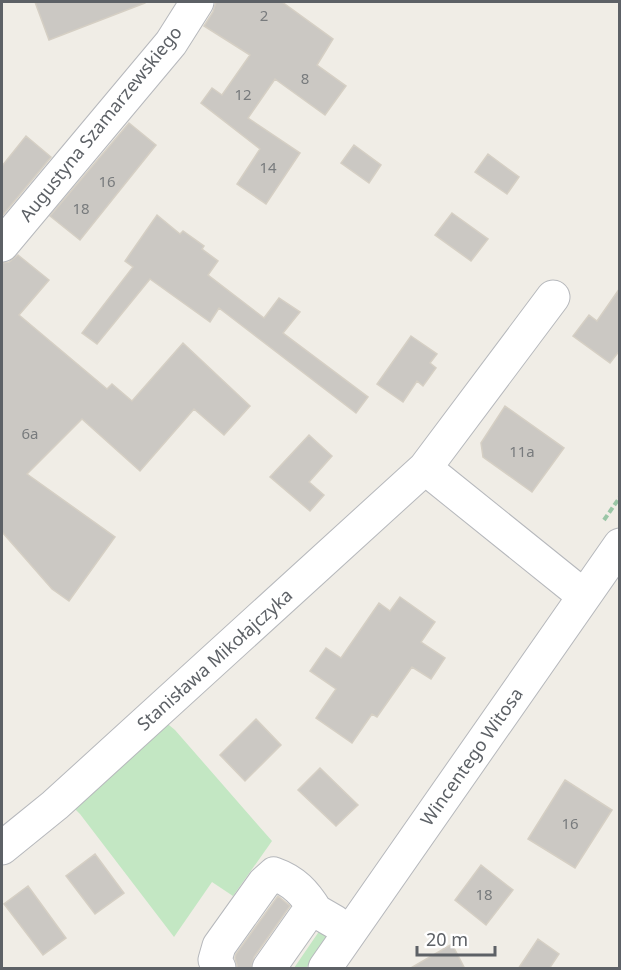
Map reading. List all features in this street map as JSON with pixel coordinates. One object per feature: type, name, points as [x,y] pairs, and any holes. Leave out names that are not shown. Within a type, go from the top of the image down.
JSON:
[{"type":"street","name":"Augustyna Szamarzewskiego","points":[[2,245],[171,43],[197,2]]},
{"type":"street","name":"Stanisława Mikołajczyka","points":[[2,848],[55,805],[425,468],[553,297]]},
{"type":"street","points":[[425,468],[584,596]]},
{"type":"street","name":"Wincentego Witosa","points":[[325,969],[330,920],[584,596],[620,545]]},
{"type":"street","points":[[219,969],[215,960],[219,946],[264,883],[274,874],[296,886],[330,920]]},
{"type":"street","points":[[269,969],[307,914],[330,920]]},
{"type":"green space","points":[[157,715],[175,730],[272,841],[233,896],[212,882],[174,937],[80,814],[67,801]]},
{"type":"green space","points":[[324,929],[327,939],[306,968],[294,968],[320,930]]},
{"type":"building","points":[[35,2],[145,2],[145,3],[49,40]]},
{"type":"building","points":[[216,2],[282,2],[333,39],[317,65],[346,86],[325,115],[275,79],[248,118],[300,153],[266,204],[237,184],[260,149],[201,103],[212,88],[222,95],[250,55],[204,26]]},
{"type":"building","points":[[129,123],[156,145],[80,240],[50,216]]},
{"type":"building","points":[[26,136],[51,157],[2,216],[2,166]]},
{"type":"building","points":[[354,145],[381,165],[369,183],[341,163]]},
{"type":"building","points":[[488,154],[519,177],[507,194],[475,172]]},
{"type":"building","points":[[452,213],[488,239],[471,261],[435,235]]},
{"type":"building","points":[[157,215],[180,234],[183,231],[204,246],[202,249],[218,261],[208,275],[264,318],[279,298],[300,312],[283,333],[368,397],[356,413],[219,308],[210,322],[150,279],[97,344],[82,333],[133,267],[125,261]]},
{"type":"building","points":[[18,255],[49,280],[19,315],[107,389],[112,384],[132,401],[183,343],[250,406],[224,435],[194,409],[140,471],[82,419],[27,474],[115,537],[69,601],[52,589],[2,532],[2,263],[9,262]]},
{"type":"building","points":[[620,288],[620,350],[610,363],[573,336],[589,315],[597,321]]},
{"type":"building","points":[[411,336],[437,354],[430,363],[436,368],[423,386],[417,381],[403,402],[377,384]]},
{"type":"building","points":[[505,406],[564,448],[532,492],[483,457],[481,443]]},
{"type":"building","points":[[309,435],[332,456],[309,482],[324,495],[310,511],[270,477]]},
{"type":"building","points":[[400,597],[435,622],[421,642],[445,658],[431,679],[412,667],[377,717],[372,714],[352,743],[316,718],[336,689],[310,671],[326,648],[341,658],[379,603],[390,611]]},
{"type":"building","points":[[256,719],[281,745],[245,781],[220,755]]},
{"type":"building","points":[[320,768],[358,805],[336,826],[298,790]]},
{"type":"building","points":[[565,780],[612,810],[575,868],[528,839]]},
{"type":"building","points":[[95,854],[124,893],[95,914],[66,876]]},
{"type":"building","points":[[481,865],[513,890],[486,925],[455,900]]},
{"type":"building","points":[[28,886],[66,938],[43,955],[4,904]]},
{"type":"building","points":[[278,896],[290,906],[254,957],[251,969],[238,969],[236,954]]},
{"type":"building","points":[[538,939],[559,954],[549,969],[518,969]]},
{"type":"building","points":[[452,944],[465,969],[409,969]]}]
